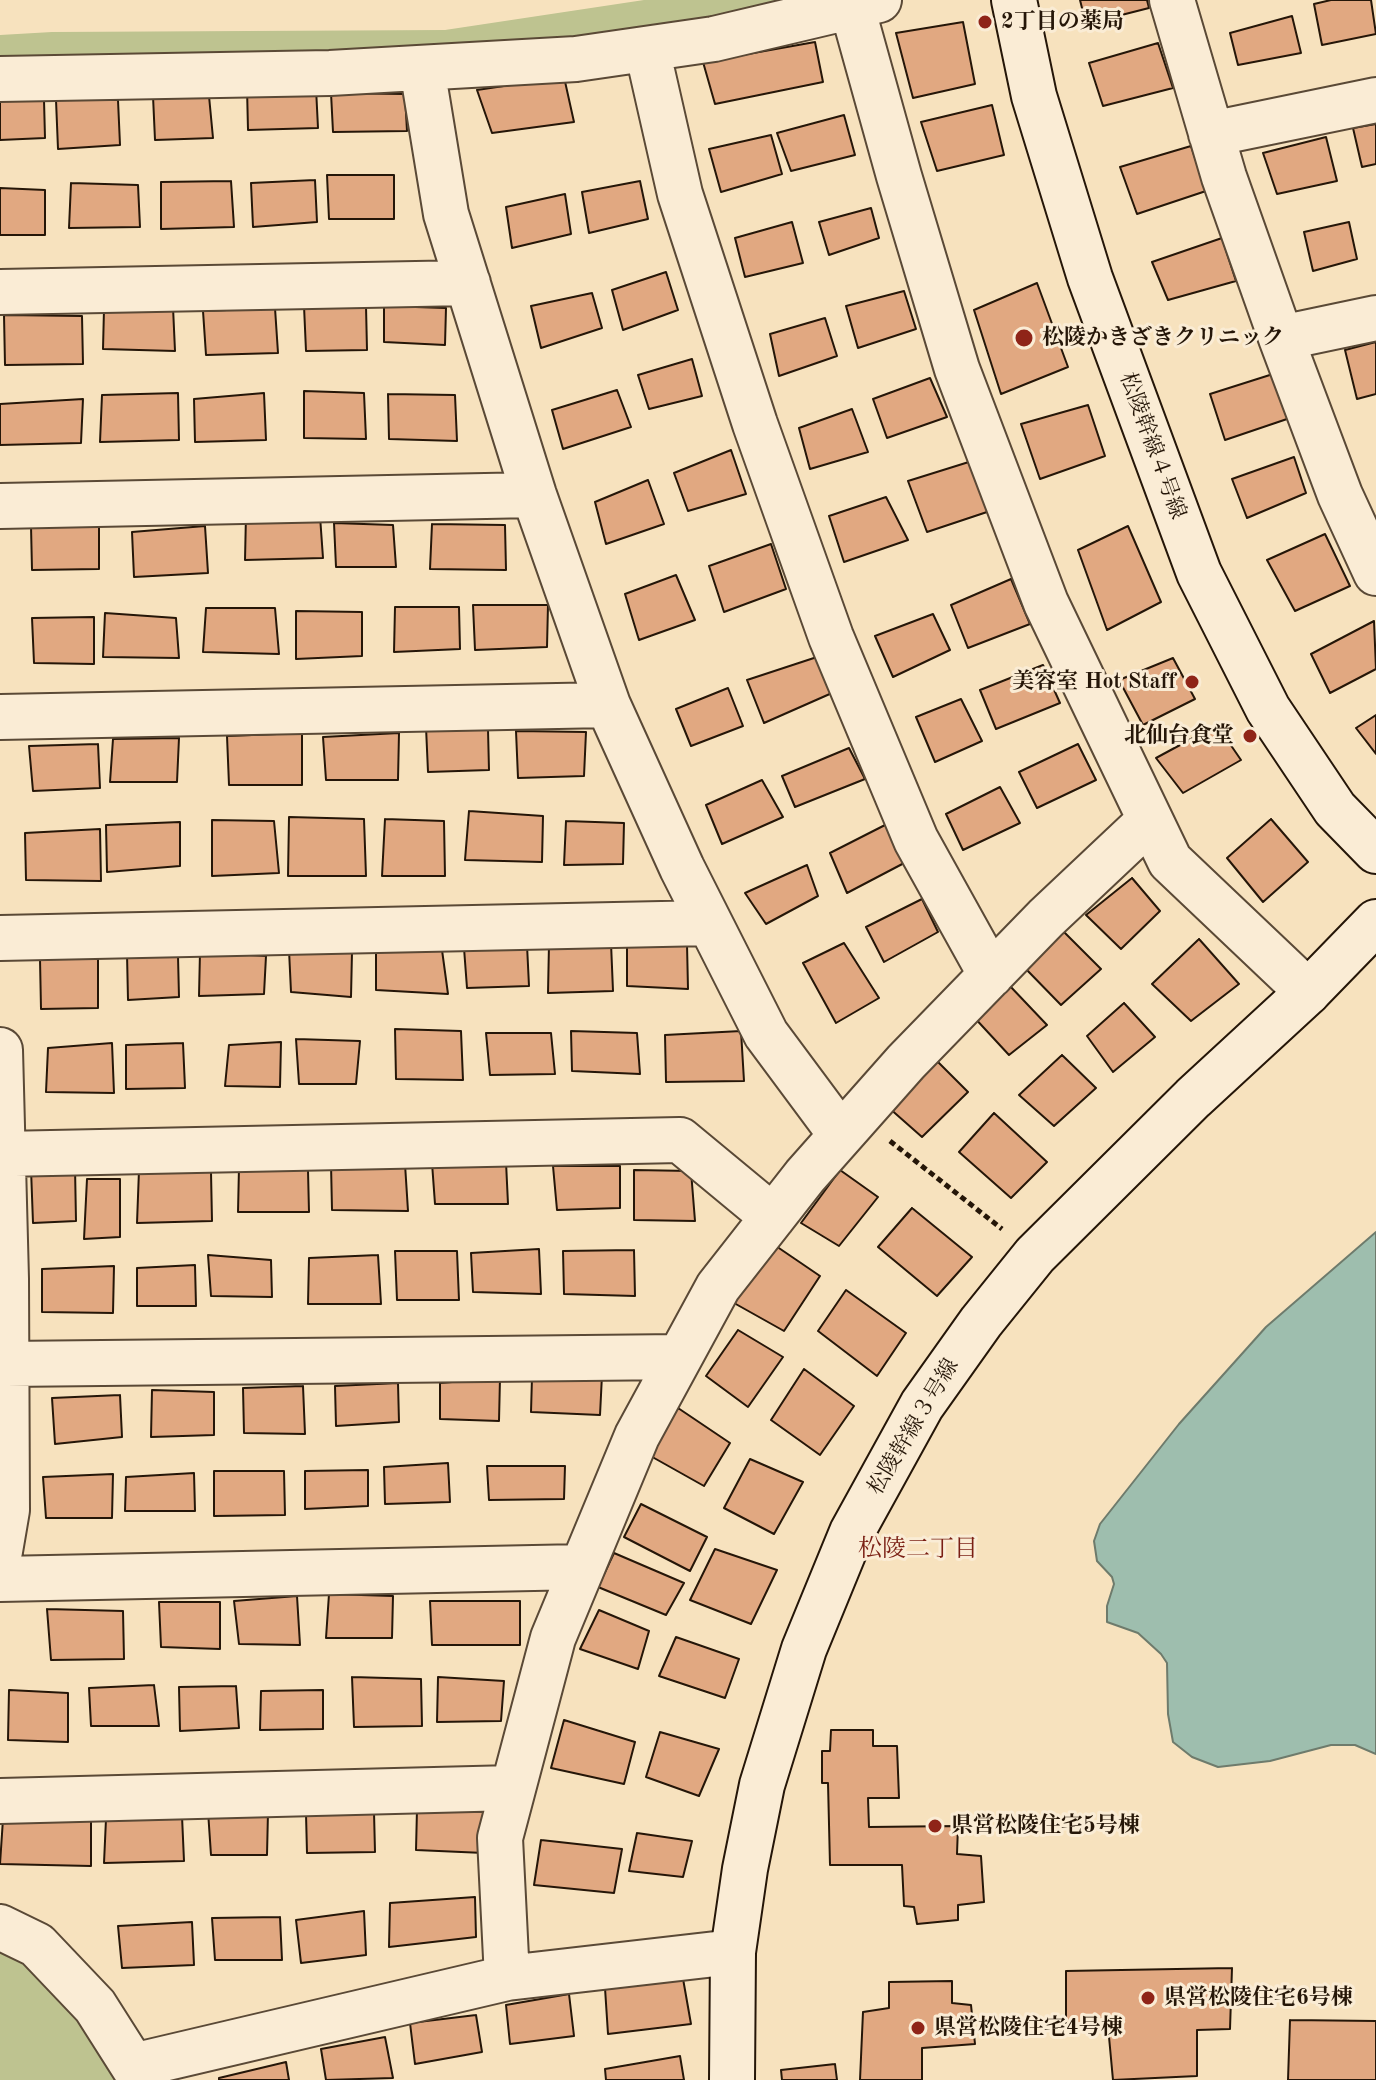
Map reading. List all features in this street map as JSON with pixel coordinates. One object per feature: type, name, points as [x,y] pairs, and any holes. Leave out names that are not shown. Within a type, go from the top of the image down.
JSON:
[{"type":"street","name":"松陵幹線４号線","points":[[1014,0],[1034,96],[1090,278],[1199,573],[1268,709],[1335,809],[1376,851]]},
{"type":"street","points":[[1172,0],[1211,134],[1281,338],[1340,495],[1371,550]]},
{"type":"street","points":[[0,79],[330,73],[576,59],[714,39],[867,4],[899,176],[957,369],[1046,603],[1170,861],[1308,992]]},
{"type":"street","points":[[647,49],[680,194],[755,424],[831,637],[916,840],[991,975]]},
{"type":"street","points":[[422,68],[446,214],[534,495],[608,705],[682,868],[766,1034],[849,1125]]},
{"type":"street","points":[[1211,134],[1376,100]]},
{"type":"street","points":[[0,292],[468,283]]},
{"type":"street","points":[[1281,338],[1376,318]]},
{"type":"street","points":[[0,506],[534,495]]},
{"type":"street","points":[[0,717],[608,705]]},
{"type":"street","points":[[507,1978],[500,1838],[553,1638],[637,1436],[718,1287],[849,1125],[906,1062],[1046,918],[1150,820]]},
{"type":"street","name":"松陵幹線３号線","points":[[732,2080],[733,1952],[762,1785],[804,1649],[852,1532],[922,1405],[981,1322],[1035,1255],[1193,1098],[1308,992],[1376,922]]},
{"type":"street","points":[[0,938],[709,923]]},
{"type":"street","points":[[0,1050],[7,1510],[0,1551]]},
{"type":"street","points":[[3,1154],[680,1140],[773,1217]]},
{"type":"street","points":[[6,1364],[680,1357]]},
{"type":"street","points":[[0,1579],[582,1567]]},
{"type":"street","points":[[0,1801],[513,1788]]},
{"type":"street","points":[[0,1927],[37,1945],[95,2006],[138,2073],[507,1978],[733,1952]]},
{"type":"path","points":[[849,1125],[1035,1255]]},
{"type":"green space","points":[[644,0],[878,0],[714,39],[0,79],[0,35],[52,32],[445,30]]},
{"type":"green space","points":[[0,1943],[133,2066],[141,2080],[0,2080]]},
{"type":"shaded area","points":[[1376,1232],[1376,1754],[1355,1745],[1331,1745],[1270,1761],[1218,1767],[1192,1757],[1173,1742],[1168,1714],[1167,1663],[1161,1654],[1138,1633],[1107,1622],[1107,1606],[1114,1584],[1112,1577],[1097,1561],[1094,1541],[1100,1524],[1179,1424],[1266,1327]]},
{"type":"building","points":[[1080,0],[1147,0],[1149,8],[1086,24]]},
{"type":"building","points":[[1331,0],[1371,0],[1376,34],[1322,45],[1314,4]]},
{"type":"building","points":[[1292,16],[1301,53],[1238,65],[1230,33]]},
{"type":"building","points":[[963,22],[975,84],[913,98],[896,33]]},
{"type":"building","points":[[815,42],[823,82],[715,104],[703,62]]},
{"type":"building","points":[[1158,43],[1173,88],[1103,106],[1089,63]]},
{"type":"building","points":[[564,77],[574,122],[492,133],[477,90]]},
{"type":"building","points":[[247,88],[316,88],[318,128],[248,130]]},
{"type":"building","points":[[331,93],[405,94],[407,131],[333,132]]},
{"type":"building","points":[[153,96],[209,96],[213,138],[155,140]]},
{"type":"building","points":[[0,99],[44,100],[45,138],[0,140]]},
{"type":"building","points":[[56,100],[118,100],[120,145],[58,149]]},
{"type":"building","points":[[992,105],[1004,155],[937,171],[921,122]]},
{"type":"building","points":[[844,115],[855,155],[791,171],[777,133]]},
{"type":"building","points":[[1376,124],[1376,164],[1362,167],[1353,128]]},
{"type":"building","points":[[771,135],[782,174],[721,192],[709,149]]},
{"type":"building","points":[[1326,137],[1337,181],[1277,194],[1263,153]]},
{"type":"building","points":[[1191,146],[1206,191],[1137,214],[1120,167]]},
{"type":"building","points":[[327,175],[394,175],[394,219],[329,219]]},
{"type":"building","points":[[315,180],[317,222],[253,227],[251,183]]},
{"type":"building","points":[[231,181],[234,227],[161,229],[161,182]]},
{"type":"building","points":[[640,181],[648,219],[589,233],[582,192]]},
{"type":"building","points":[[71,183],[138,185],[140,227],[69,228]]},
{"type":"building","points":[[0,188],[45,190],[45,235],[0,235]]},
{"type":"building","points":[[565,194],[571,234],[512,248],[506,207]]},
{"type":"building","points":[[871,208],[879,238],[829,255],[819,222]]},
{"type":"building","points":[[792,222],[803,263],[745,277],[735,238]]},
{"type":"building","points":[[1349,222],[1357,259],[1313,271],[1304,232]]},
{"type":"building","points":[[1222,238],[1236,281],[1168,300],[1152,262]]},
{"type":"building","points":[[666,272],[678,310],[623,330],[612,290]]},
{"type":"building","points":[[1037,283],[1068,367],[1001,394],[974,310]]},
{"type":"building","points":[[904,291],[916,329],[858,348],[846,306]]},
{"type":"building","points":[[592,293],[602,328],[541,348],[531,306]]},
{"type":"building","points":[[304,306],[366,306],[367,350],[306,351]]},
{"type":"building","points":[[384,306],[446,308],[445,345],[384,342]]},
{"type":"building","points":[[173,307],[175,351],[103,349],[104,309]]},
{"type":"building","points":[[275,308],[278,353],[206,355],[203,311]]},
{"type":"building","points":[[4,315],[82,316],[83,364],[5,365]]},
{"type":"building","points":[[825,318],[837,356],[779,376],[770,334]]},
{"type":"building","points":[[1376,342],[1376,394],[1357,399],[1345,350]]},
{"type":"building","points":[[692,359],[702,396],[649,409],[638,375]]},
{"type":"building","points":[[1273,374],[1290,418],[1225,440],[1210,394]]},
{"type":"building","points":[[930,378],[947,417],[887,438],[873,399]]},
{"type":"building","points":[[617,390],[631,427],[563,449],[552,410]]},
{"type":"building","points":[[304,391],[364,393],[366,439],[304,438]]},
{"type":"building","points":[[178,393],[179,440],[100,442],[102,395]]},
{"type":"building","points":[[264,393],[266,440],[195,442],[194,399]]},
{"type":"building","points":[[388,394],[455,395],[457,441],[389,439]]},
{"type":"building","points":[[83,399],[81,443],[0,445],[0,404]]},
{"type":"building","points":[[1088,405],[1105,456],[1040,479],[1021,424]]},
{"type":"building","points":[[852,409],[868,452],[810,469],[799,428]]},
{"type":"building","points":[[731,450],[746,494],[688,511],[674,473]]},
{"type":"building","points":[[1294,457],[1306,493],[1247,518],[1232,479]]},
{"type":"building","points":[[972,461],[990,511],[927,532],[908,481]]},
{"type":"building","points":[[648,480],[664,524],[606,544],[595,502]]},
{"type":"building","points":[[886,497],[908,540],[844,562],[829,516]]},
{"type":"building","points":[[246,514],[320,516],[323,558],[245,560]]},
{"type":"building","points":[[334,523],[393,525],[396,567],[336,567]]},
{"type":"building","points":[[99,524],[99,569],[32,570],[31,526]]},
{"type":"building","points":[[432,524],[505,525],[506,570],[430,569]]},
{"type":"building","points":[[205,526],[208,573],[134,577],[132,532]]},
{"type":"building","points":[[1128,526],[1161,602],[1107,630],[1078,550]]},
{"type":"building","points":[[1325,534],[1350,586],[1295,611],[1267,560]]},
{"type":"building","points":[[771,544],[786,589],[724,612],[709,566]]},
{"type":"building","points":[[676,575],[695,620],[639,640],[625,594]]},
{"type":"building","points":[[1011,579],[1030,624],[968,648],[951,605]]},
{"type":"building","points":[[473,605],[548,605],[547,647],[475,650]]},
{"type":"building","points":[[395,607],[459,607],[460,649],[394,652]]},
{"type":"building","points":[[206,608],[275,608],[279,654],[203,652]]},
{"type":"building","points":[[296,611],[362,612],[362,656],[296,659]]},
{"type":"building","points":[[105,613],[176,618],[179,658],[103,657]]},
{"type":"building","points":[[933,614],[950,650],[893,677],[875,636]]},
{"type":"building","points":[[94,617],[94,664],[34,663],[32,618]]},
{"type":"building","points":[[1374,621],[1376,669],[1330,693],[1311,654]]},
{"type":"building","points":[[820,656],[832,693],[764,723],[747,680]]},
{"type":"building","points":[[1173,658],[1195,699],[1143,725],[1119,680]]},
{"type":"building","points":[[1043,665],[1060,703],[996,729],[980,690]]},
{"type":"building","points":[[728,688],[743,726],[691,746],[676,709]]},
{"type":"building","points":[[961,699],[982,741],[935,762],[916,717]]},
{"type":"building","points":[[1376,715],[1376,754],[1356,728]]},
{"type":"building","points":[[1217,725],[1241,760],[1183,793],[1156,758]]},
{"type":"building","points":[[426,727],[488,729],[489,770],[428,772]]},
{"type":"building","points":[[516,731],[586,732],[584,776],[518,778]]},
{"type":"building","points":[[302,733],[302,785],[229,785],[227,736]]},
{"type":"building","points":[[399,733],[398,780],[326,780],[323,737]]},
{"type":"building","points":[[179,738],[177,782],[110,782],[113,739]]},
{"type":"building","points":[[98,744],[100,788],[33,791],[29,746]]},
{"type":"building","points":[[1078,744],[1096,780],[1037,808],[1019,772]]},
{"type":"building","points":[[849,748],[865,779],[795,807],[782,776]]},
{"type":"building","points":[[762,780],[783,817],[722,844],[706,805]]},
{"type":"building","points":[[1000,787],[1020,823],[963,850],[946,814]]},
{"type":"building","points":[[469,811],[543,816],[542,862],[465,860]]},
{"type":"building","points":[[289,817],[364,819],[366,876],[288,876]]},
{"type":"building","points":[[385,819],[444,821],[445,876],[382,876]]},
{"type":"building","points":[[1271,819],[1308,862],[1263,902],[1227,858]]},
{"type":"building","points":[[212,820],[274,821],[279,873],[212,876]]},
{"type":"building","points":[[566,821],[624,823],[623,864],[564,865]]},
{"type":"building","points":[[180,822],[180,866],[107,872],[106,825]]},
{"type":"building","points":[[889,823],[908,861],[847,893],[830,853]]},
{"type":"building","points":[[100,829],[101,881],[26,880],[25,833]]},
{"type":"building","points":[[807,865],[818,896],[766,924],[745,893]]},
{"type":"building","points":[[1132,878],[1160,911],[1121,949],[1086,915]]},
{"type":"building","points":[[922,899],[938,932],[884,962],[866,927]]},
{"type":"building","points":[[1064,932],[1101,969],[1061,1005],[1023,966]]},
{"type":"building","points":[[1199,939],[1239,984],[1191,1021],[1152,984]]},
{"type":"building","points":[[627,941],[687,944],[688,989],[627,986]]},
{"type":"building","points":[[611,943],[613,991],[548,993],[549,944]]},
{"type":"building","points":[[844,943],[879,998],[836,1023],[803,963]]},
{"type":"building","points":[[527,945],[529,986],[467,988],[464,948]]},
{"type":"building","points":[[289,950],[352,952],[351,997],[291,992]]},
{"type":"building","points":[[376,950],[442,950],[448,994],[376,990]]},
{"type":"building","points":[[200,952],[266,956],[264,994],[199,996]]},
{"type":"building","points":[[127,954],[178,956],[179,997],[128,1000]]},
{"type":"building","points":[[40,959],[98,959],[98,1008],[41,1009]]},
{"type":"building","points":[[1009,985],[1047,1025],[1009,1055],[972,1015]]},
{"type":"building","points":[[1124,1003],[1155,1037],[1113,1072],[1087,1036]]},
{"type":"building","points":[[395,1029],[461,1031],[463,1080],[396,1079]]},
{"type":"building","points":[[571,1031],[637,1033],[640,1074],[572,1071]]},
{"type":"building","points":[[741,1031],[744,1081],[666,1082],[665,1035]]},
{"type":"building","points":[[486,1033],[551,1033],[555,1074],[490,1075]]},
{"type":"building","points":[[296,1039],[360,1041],[356,1084],[299,1084]]},
{"type":"building","points":[[281,1042],[280,1087],[225,1086],[229,1045]]},
{"type":"building","points":[[112,1043],[114,1093],[46,1092],[48,1048]]},
{"type":"building","points":[[183,1043],[185,1088],[126,1089],[126,1045]]},
{"type":"building","points":[[1062,1055],[1096,1088],[1054,1126],[1019,1095]]},
{"type":"building","points":[[934,1058],[968,1092],[922,1137],[888,1107]]},
{"type":"building","points":[[994,1113],[1047,1162],[1011,1198],[959,1152]]},
{"type":"building","points":[[506,1162],[508,1204],[435,1204],[432,1163]]},
{"type":"building","points":[[331,1164],[405,1164],[408,1211],[332,1210]]},
{"type":"building","points":[[553,1166],[620,1166],[620,1208],[557,1210]]},
{"type":"building","points":[[75,1167],[76,1221],[33,1223],[31,1169]]},
{"type":"building","points":[[239,1167],[308,1170],[309,1212],[238,1212]]},
{"type":"building","points":[[139,1170],[211,1172],[212,1221],[137,1223]]},
{"type":"building","points":[[634,1170],[691,1171],[695,1221],[634,1220]]},
{"type":"building","points":[[840,1170],[878,1197],[839,1246],[801,1223]]},
{"type":"building","points":[[87,1179],[120,1179],[120,1237],[84,1239]]},
{"type":"building","points":[[912,1208],[972,1257],[937,1296],[878,1247]]},
{"type":"building","points":[[773,1244],[820,1276],[784,1331],[734,1303]]},
{"type":"building","points":[[539,1249],[541,1294],[473,1292],[471,1253]]},
{"type":"building","points":[[634,1250],[635,1296],[564,1294],[563,1251]]},
{"type":"building","points":[[395,1251],[457,1251],[459,1300],[397,1300]]},
{"type":"building","points":[[208,1255],[271,1260],[272,1297],[211,1296]]},
{"type":"building","points":[[378,1255],[381,1304],[308,1304],[309,1258]]},
{"type":"building","points":[[195,1265],[196,1306],[137,1306],[137,1268]]},
{"type":"building","points":[[114,1266],[113,1313],[42,1312],[42,1269]]},
{"type":"building","points":[[846,1290],[906,1333],[877,1376],[818,1331]]},
{"type":"building","points":[[738,1330],[783,1357],[748,1407],[706,1376]]},
{"type":"building","points":[[804,1369],[854,1406],[820,1455],[771,1420]]},
{"type":"building","points":[[602,1375],[600,1415],[531,1412],[532,1377]]},
{"type":"building","points":[[500,1378],[499,1421],[440,1419],[440,1383]]},
{"type":"building","points":[[398,1383],[399,1422],[336,1426],[335,1386]]},
{"type":"building","points":[[303,1386],[305,1434],[244,1433],[243,1388]]},
{"type":"building","points":[[152,1390],[214,1392],[214,1435],[151,1437]]},
{"type":"building","points":[[120,1395],[122,1437],[55,1444],[52,1398]]},
{"type":"building","points":[[678,1408],[730,1443],[704,1486],[647,1454]]},
{"type":"building","points":[[750,1459],[803,1482],[774,1534],[724,1508]]},
{"type":"building","points":[[448,1463],[450,1502],[385,1504],[384,1467]]},
{"type":"building","points":[[487,1466],[565,1466],[564,1499],[489,1500]]},
{"type":"building","points":[[368,1470],[368,1506],[305,1509],[305,1471]]},
{"type":"building","points":[[214,1471],[284,1471],[285,1515],[214,1516]]},
{"type":"building","points":[[194,1473],[195,1511],[125,1511],[126,1477]]},
{"type":"building","points":[[113,1474],[112,1518],[46,1518],[43,1477]]},
{"type":"building","points":[[641,1504],[707,1537],[690,1571],[624,1537]]},
{"type":"building","points":[[715,1549],[777,1570],[751,1624],[690,1600]]},
{"type":"building","points":[[614,1553],[684,1583],[666,1615],[598,1587]]},
{"type":"building","points":[[329,1594],[393,1596],[392,1638],[326,1638]]},
{"type":"building","points":[[297,1596],[300,1645],[239,1644],[234,1601]]},
{"type":"building","points":[[430,1601],[520,1601],[520,1645],[432,1645]]},
{"type":"building","points":[[159,1602],[220,1602],[220,1649],[161,1647]]},
{"type":"building","points":[[47,1609],[123,1611],[124,1659],[51,1660]]},
{"type":"building","points":[[599,1610],[649,1631],[638,1669],[580,1649]]},
{"type":"building","points":[[676,1637],[739,1659],[725,1698],[659,1676]]},
{"type":"building","points":[[352,1677],[421,1679],[422,1726],[354,1727]]},
{"type":"building","points":[[438,1677],[504,1681],[501,1721],[437,1722]]},
{"type":"building","points":[[154,1685],[159,1726],[91,1726],[89,1688]]},
{"type":"building","points":[[236,1686],[239,1728],[180,1731],[179,1687]]},
{"type":"building","points":[[9,1690],[68,1693],[68,1742],[8,1740]]},
{"type":"building","points":[[323,1690],[323,1729],[260,1730],[261,1691]]},
{"type":"building","points":[[564,1720],[635,1742],[624,1784],[551,1768]]},
{"type":"building","name":"県営松陵住宅5号棟","points":[[831,1730],[873,1730],[873,1746],[897,1746],[899,1798],[868,1798],[869,1827],[958,1826],[957,1854],[981,1856],[984,1902],[958,1905],[958,1920],[917,1924],[914,1907],[904,1906],[902,1865],[830,1865],[828,1783],[822,1783],[822,1751],[830,1751]]},
{"type":"building","points":[[660,1732],[719,1749],[699,1796],[646,1777]]},
{"type":"building","points":[[417,1809],[484,1811],[484,1853],[416,1850]]},
{"type":"building","points":[[208,1811],[268,1812],[267,1855],[211,1855]]},
{"type":"building","points":[[374,1812],[375,1852],[307,1853],[306,1814]]},
{"type":"building","points":[[91,1816],[91,1866],[0,1864],[3,1819]]},
{"type":"building","points":[[182,1816],[184,1861],[104,1863],[106,1819]]},
{"type":"building","points":[[637,1833],[692,1841],[683,1877],[629,1871]]},
{"type":"building","points":[[541,1840],[622,1849],[614,1893],[534,1885]]},
{"type":"building","points":[[475,1897],[476,1937],[389,1947],[390,1903]]},
{"type":"building","points":[[364,1911],[366,1955],[301,1963],[296,1920]]},
{"type":"building","points":[[280,1917],[282,1960],[215,1960],[212,1918]]},
{"type":"building","points":[[192,1922],[194,1965],[122,1968],[118,1926]]},
{"type":"building","name":"県営松陵住宅6号棟","points":[[1232,1968],[1230,2029],[1197,2030],[1197,2076],[1113,2080],[1108,2026],[1066,2028],[1066,1971]]},
{"type":"building","points":[[682,1973],[691,2024],[608,2034],[605,1988]]},
{"type":"building","name":"県営松陵住宅4号棟","points":[[952,1981],[952,2003],[971,2005],[975,2044],[922,2048],[922,2080],[860,2080],[863,2012],[889,2008],[889,1982]]},
{"type":"building","points":[[569,1994],[574,2036],[510,2044],[506,2005]]},
{"type":"building","points":[[476,2015],[482,2052],[415,2064],[410,2023]]},
{"type":"building","points":[[1290,2020],[1376,2021],[1376,2080],[1288,2080]]},
{"type":"building","points":[[385,2037],[393,2078],[326,2080],[321,2049]]},
{"type":"building","points":[[680,2056],[684,2080],[606,2080],[605,2069]]},
{"type":"building","points":[[286,2062],[289,2080],[219,2080],[219,2078]]},
{"type":"building","points":[[835,2064],[837,2080],[782,2080],[781,2070]]},
{"type":"place","name":"2丁目の薬局","points":[[985,22]]},
{"type":"place","name":"松陵かきざきクリニック","points":[[1024,338]]},
{"type":"place","name":"美容室 Hot Staff","points":[[1192,682]]},
{"type":"place","name":"北仙台食堂","points":[[1250,736]]},
{"type":"place","name":"県営松陵住宅5号棟","points":[[935,1826]]},
{"type":"place","name":"県営松陵住宅6号棟","points":[[1148,1998]]},
{"type":"place","name":"県営松陵住宅4号棟","points":[[918,2028]]},
{"type":"district","name":"松陵二丁目","points":[[918,1550]]}]
